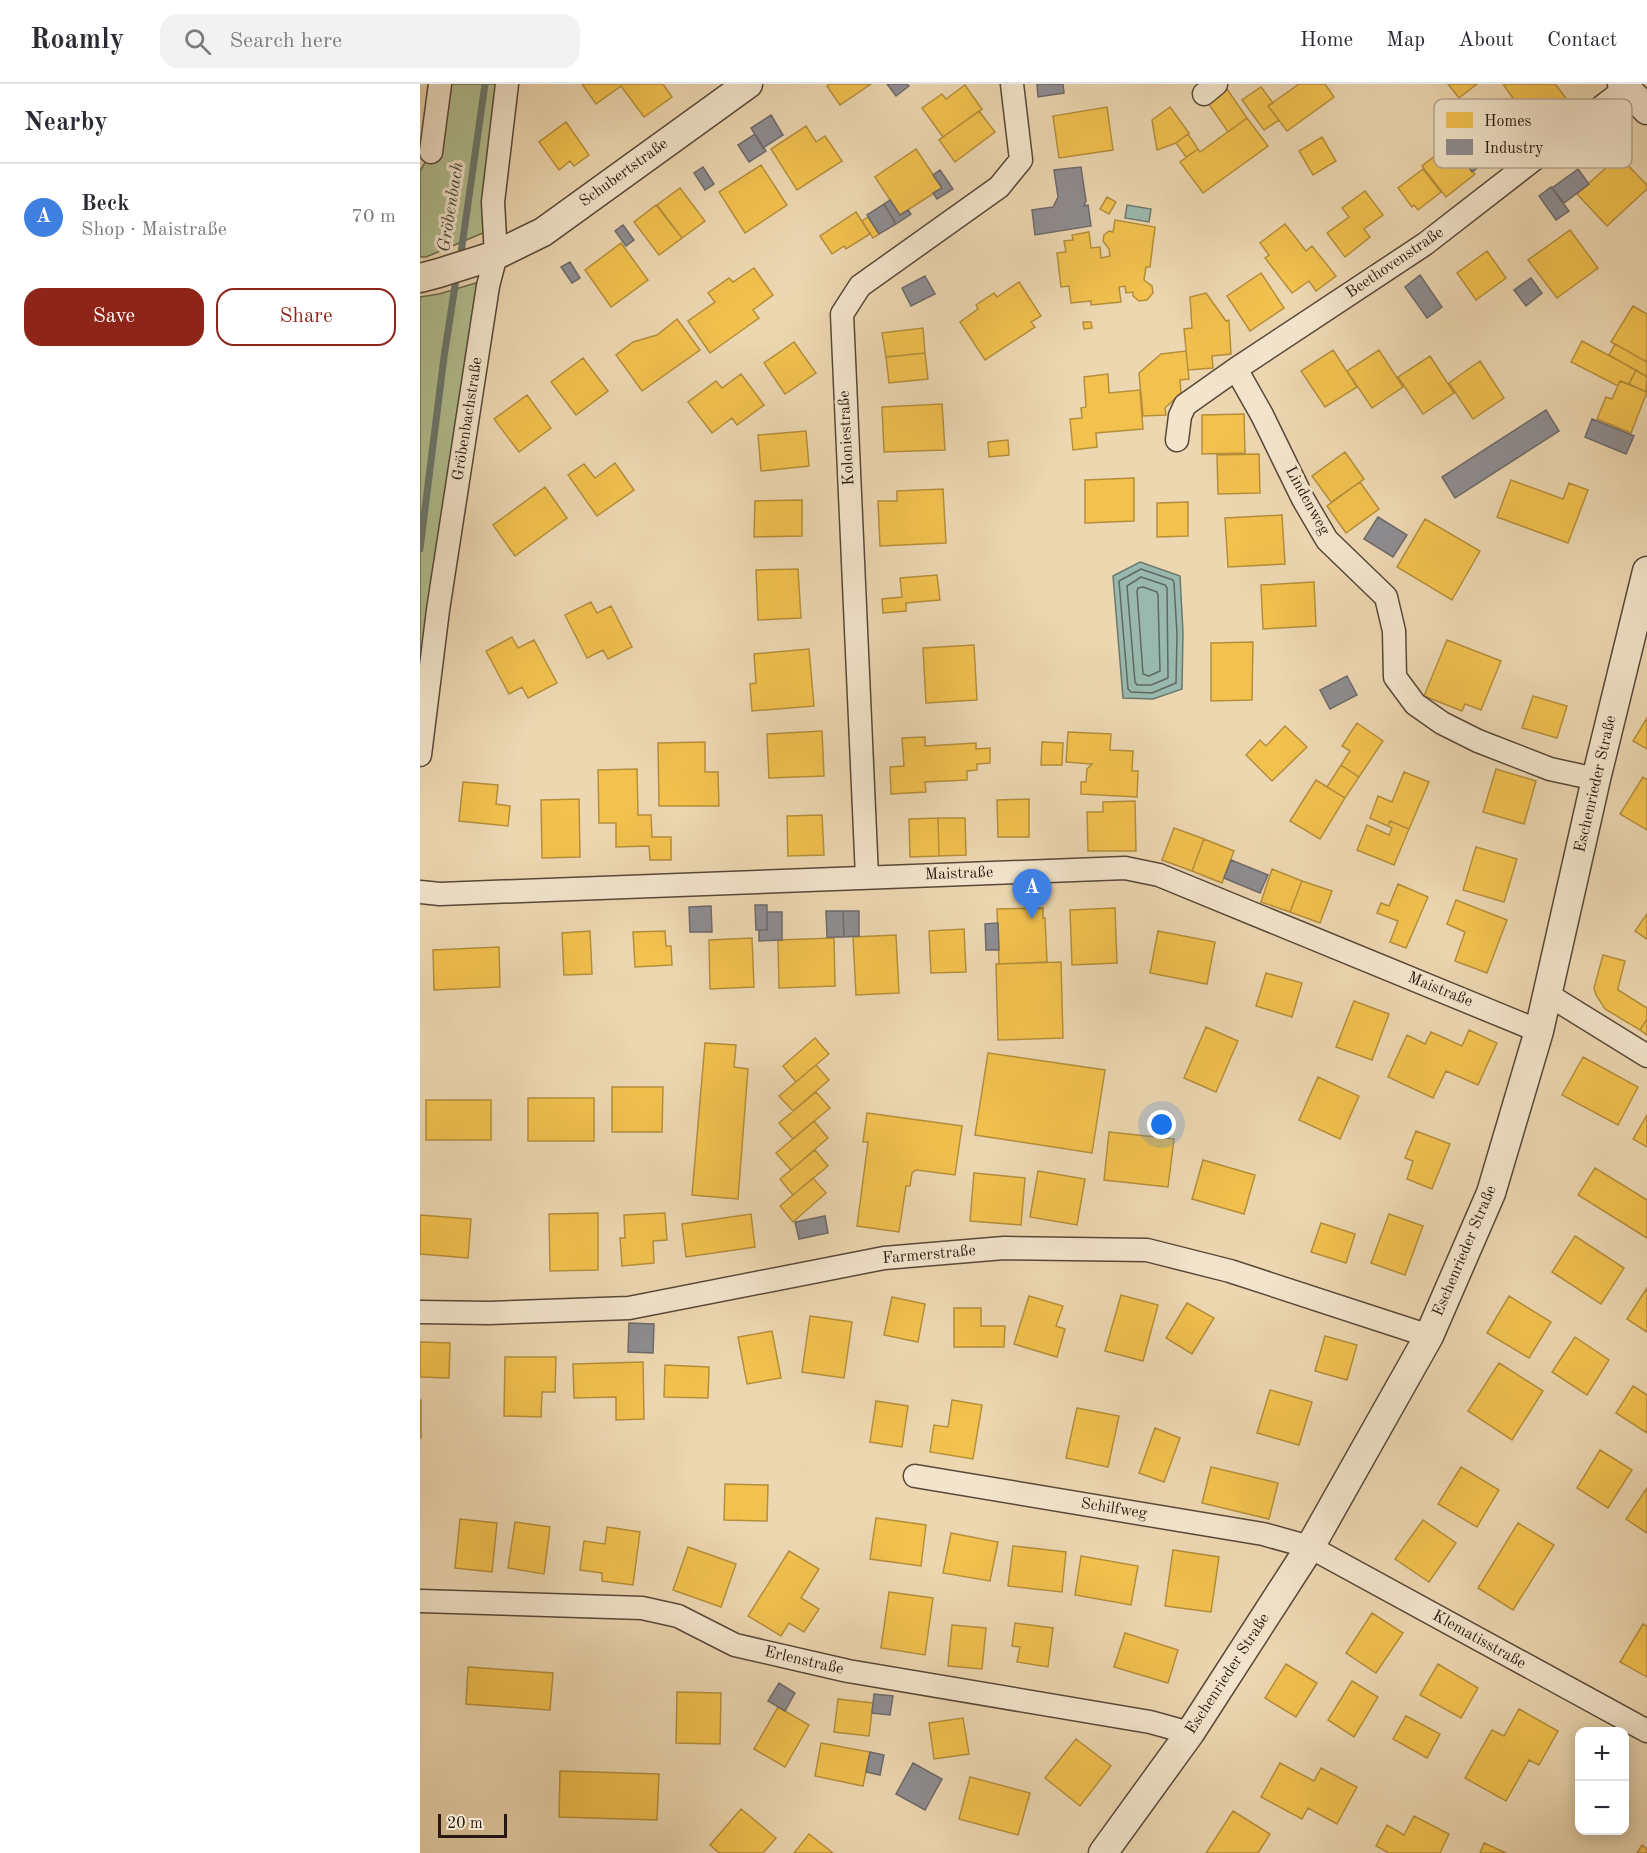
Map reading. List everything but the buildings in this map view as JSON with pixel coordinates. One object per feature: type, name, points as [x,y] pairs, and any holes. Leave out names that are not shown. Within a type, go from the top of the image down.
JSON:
[{"type":"street","points":[[431,152],[440,84]]},
{"type":"street","name":"Gröbenbachstraße","points":[[420,755],[438,610],[488,286],[484,259],[507,84]]},
{"type":"street","name":"Schubertstraße","points":[[430,276],[484,259],[543,232],[748,84]]},
{"type":"street","name":"Koloniestraße","points":[[867,877],[842,314],[860,286],[999,188],[1021,160],[1012,84]]},
{"type":"street","points":[[1624,86],[1647,110]]},
{"type":"street","name":"Beethovenstraße","points":[[1608,99],[1624,86]]},
{"type":"street","name":"Beethovenstraße","points":[[1177,440],[1180,416],[1185,405],[1425,244],[1521,168]]},
{"type":"street","name":"Lindenweg","points":[[1236,369],[1262,415],[1303,499],[1327,540],[1386,597],[1394,631],[1395,677],[1414,704],[1442,723],[1478,741],[1550,769],[1596,779]]},
{"type":"street","name":"Eschenrieder Straße","points":[[1103,1853],[1190,1733],[1310,1547],[1430,1336],[1491,1193],[1539,1031],[1596,779],[1647,571]]},
{"type":"street","name":"Maistraße","points":[[420,892],[440,894],[1125,868],[1159,875],[1539,1031]]},
{"type":"street","points":[[1547,994],[1647,1056]]},
{"type":"street","name":"Farmerstraße","points":[[420,1312],[489,1313],[630,1308],[884,1258],[1004,1248],[1147,1250],[1230,1271],[1430,1336]]},
{"type":"street","name":"Schilfweg","points":[[915,1476],[1263,1534],[1310,1547]]},
{"type":"street","name":"Klematisstraße","points":[[1310,1547],[1647,1731]]},
{"type":"street","name":"Erlenstraße","points":[[420,1601],[642,1608],[678,1616],[735,1645],[848,1671],[1150,1722],[1190,1733]]},
{"type":"green space","points":[[442,84],[502,84],[483,233],[426,257],[420,257],[420,171],[431,152]]},
{"type":"green space","points":[[479,282],[420,702],[420,297]]},
{"type":"water","points":[[1127,205],[1151,209],[1149,222],[1125,218]]},
{"type":"water","points":[[1140,562],[1180,576],[1183,633],[1182,689],[1153,699],[1123,698],[1113,576]]},
{"type":"waterway","name":"Gröbenbach","points":[[460,260],[485,84]]},
{"type":"waterway","name":"Gröbenbach","points":[[420,549],[457,273]]},
{"type":"place","name":"Beck","points":[[1032,919]]}]
